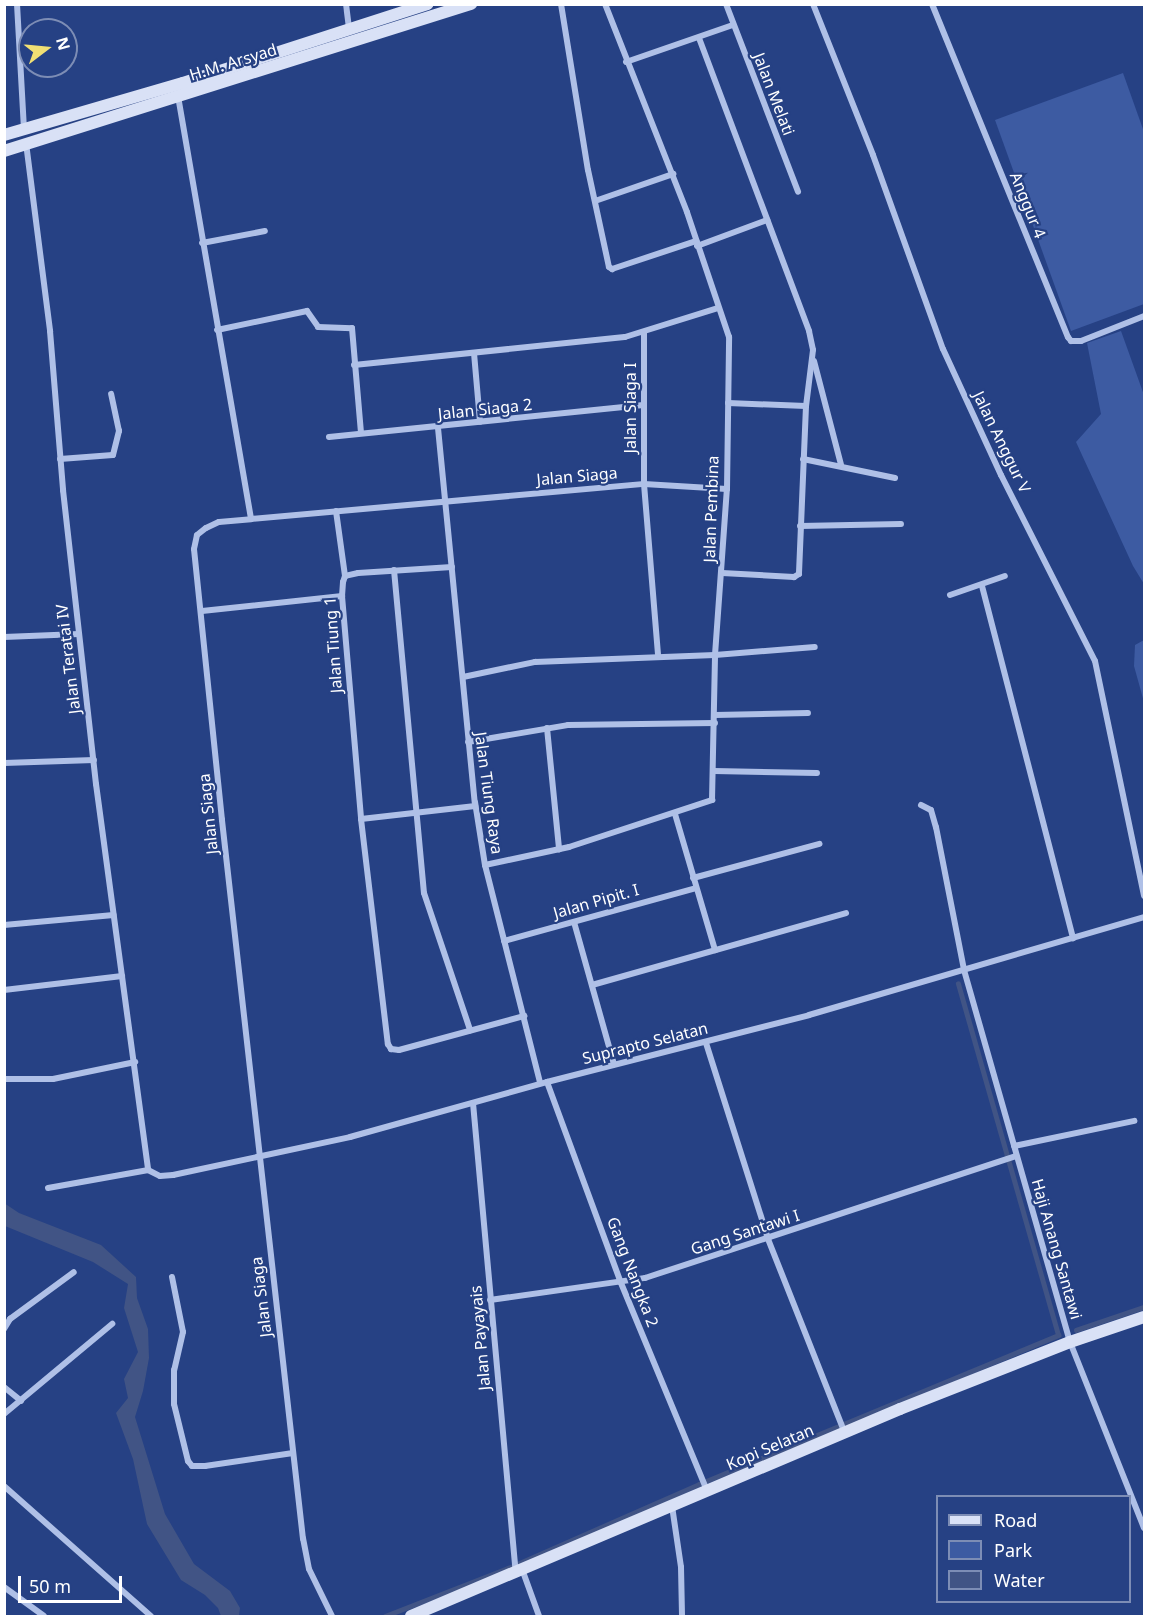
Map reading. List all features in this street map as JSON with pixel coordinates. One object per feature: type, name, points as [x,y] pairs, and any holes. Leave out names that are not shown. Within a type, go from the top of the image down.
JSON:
[{"type":"street","points":[[17,4],[24,129]]},
{"type":"street","points":[[346,4],[349,28]]},
{"type":"street","name":"H.M. Arsyad","points":[[4,135],[183,83],[428,4]]},
{"type":"street","name":"H.M. Arsyad","points":[[4,151],[471,4]]},
{"type":"street","points":[[561,4],[595,201],[610,269],[767,220]]},
{"type":"street","name":"Jalan Pembina","points":[[485,865],[559,849],[675,814],[712,800],[716,655],[727,489],[729,337],[673,174],[626,62],[605,4]]},
{"type":"street","name":"Jalan Melati","points":[[726,4],[798,192]]},
{"type":"street","name":"Jalan Anggur V","points":[[813,4],[873,155],[943,349],[1001,475],[1095,661],[1144,896]]},
{"type":"street","name":"Anggur 4","points":[[933,4],[1068,337],[1071,341],[1081,341],[1144,316]]},
{"type":"street","points":[[626,62],[733,25]]},
{"type":"street","points":[[699,38],[809,331],[813,357],[841,465]]},
{"type":"street","points":[[178,96],[251,519]]},
{"type":"street","name":"Jalan Teratai IV","points":[[26,144],[50,331],[60,459],[79,634],[148,1170]]},
{"type":"street","points":[[595,201],[673,174]]},
{"type":"street","points":[[202,243],[264,231]]},
{"type":"street","points":[[354,365],[625,337],[718,308]]},
{"type":"street","points":[[217,330],[308,311],[318,327],[352,328],[361,433]]},
{"type":"street","name":"Jalan Siaga I","points":[[644,332],[644,484],[658,655]]},
{"type":"street","points":[[474,353],[480,422]]},
{"type":"street","points":[[722,573],[797,576],[800,572],[806,406],[813,357]]},
{"type":"street","points":[[60,459],[113,455],[119,431],[111,394]]},
{"type":"street","points":[[728,403],[806,406]]},
{"type":"street","name":"Jalan Siaga 2","points":[[329,437],[438,428],[643,405]]},
{"type":"street","name":"Jalan Tiung Raya","points":[[438,428],[447,501],[468,742],[485,865],[543,1082]]},
{"type":"street","points":[[803,459],[841,465],[895,478]]},
{"type":"street","name":"Jalan Siaga","points":[[332,1617],[307,1560],[293,1453],[222,820],[194,549],[197,535],[219,522],[447,501],[644,484],[727,489]]},
{"type":"street","points":[[336,511],[345,576]]},
{"type":"street","points":[[800,526],[901,524]]},
{"type":"street","name":"Jalan Tiung 1","points":[[452,567],[394,570],[345,576],[342,596],[361,819],[388,1044],[392,1049],[399,1050],[470,1030]]},
{"type":"street","points":[[394,570],[415,812],[427,905],[470,1030],[524,1016]]},
{"type":"street","points":[[950,595],[1005,576]]},
{"type":"street","points":[[981,586],[1073,938]]},
{"type":"street","points":[[202,611],[342,596]]},
{"type":"street","points":[[4,637],[79,634]]},
{"type":"street","points":[[463,676],[518,664],[815,648]]},
{"type":"street","points":[[715,715],[808,713]]},
{"type":"street","points":[[468,742],[547,728],[587,724],[633,726],[715,723]]},
{"type":"street","points":[[547,728],[559,849]]},
{"type":"street","points":[[4,763],[94,760]]},
{"type":"street","points":[[714,771],[817,773]]},
{"type":"street","name":"Haji Anang Santawi","points":[[921,805],[931,810],[936,827],[964,970],[1014,1146],[1015,1157],[1070,1342],[1131,1495]]},
{"type":"street","points":[[361,819],[476,806]]},
{"type":"street","points":[[675,814],[715,950]]},
{"type":"street","points":[[693,878],[819,843]]},
{"type":"street","name":"Jalan Pipit. I","points":[[504,941],[696,888]]},
{"type":"street","points":[[592,985],[846,913]]},
{"type":"street","points":[[4,925],[114,915]]},
{"type":"street","name":"Suprapto Selatan","points":[[48,1188],[148,1170],[160,1176],[173,1175],[350,1137],[543,1082],[706,1042],[1144,917]]},
{"type":"street","points":[[574,922],[614,1064]]},
{"type":"street","points":[[4,990],[122,976]]},
{"type":"street","points":[[706,1042],[768,1239],[843,1430]]},
{"type":"street","points":[[4,1079],[53,1080],[135,1062]]},
{"type":"street","name":"Gang Nangka 2","points":[[543,1082],[621,1283],[705,1487]]},
{"type":"street","name":"Jalan Payayais","points":[[473,1102],[517,1567],[539,1617]]},
{"type":"street","points":[[1014,1146],[1134,1121]]},
{"type":"street","name":"Gang Santawi I","points":[[490,1300],[621,1283],[669,1271],[1015,1157]]},
{"type":"street","points":[[4,1329],[8,1317],[74,1272]]},
{"type":"street","points":[[172,1277],[183,1332],[174,1370],[174,1404],[188,1461],[192,1466],[205,1466],[293,1453]]},
{"type":"street","name":"Kopi Selatan","points":[[411,1617],[517,1567],[672,1506],[705,1487],[843,1430],[1070,1342],[1144,1317]]},
{"type":"street","points":[[4,1414],[112,1324]]},
{"type":"street","points":[[4,1387],[21,1401]]},
{"type":"street","points":[[4,1486],[151,1617]]},
{"type":"street","name":"Haji Anang Santawi","points":[[1131,1495],[1144,1528]]},
{"type":"street","points":[[672,1506],[681,1567],[682,1617]]},
{"type":"street","points":[[4,1587],[44,1617]]},
{"type":"green space","points":[[1123,73],[1144,132],[1144,304],[1071,331],[995,120]]},
{"type":"green space","points":[[1121,331],[1144,395],[1144,584],[1133,566],[1076,442],[1101,414],[1087,343]]},
{"type":"green space","points":[[1144,640],[1144,702],[1134,666],[1135,645]]},
{"type":"water","points":[[4,1203],[19,1213],[101,1245],[136,1277],[137,1298],[148,1329],[149,1358],[135,1417],[165,1514],[194,1564],[230,1591],[240,1608],[239,1616],[221,1616],[218,1608],[205,1595],[181,1580],[147,1524],[133,1459],[116,1413],[128,1398],[124,1379],[138,1352],[124,1308],[128,1284],[93,1262],[5,1226]]},
{"type":"waterway","points":[[385,1616],[508,1568],[699,1484],[1058,1335],[958,984]]},
{"type":"waterway","points":[[1076,1330],[1144,1307]]}]
